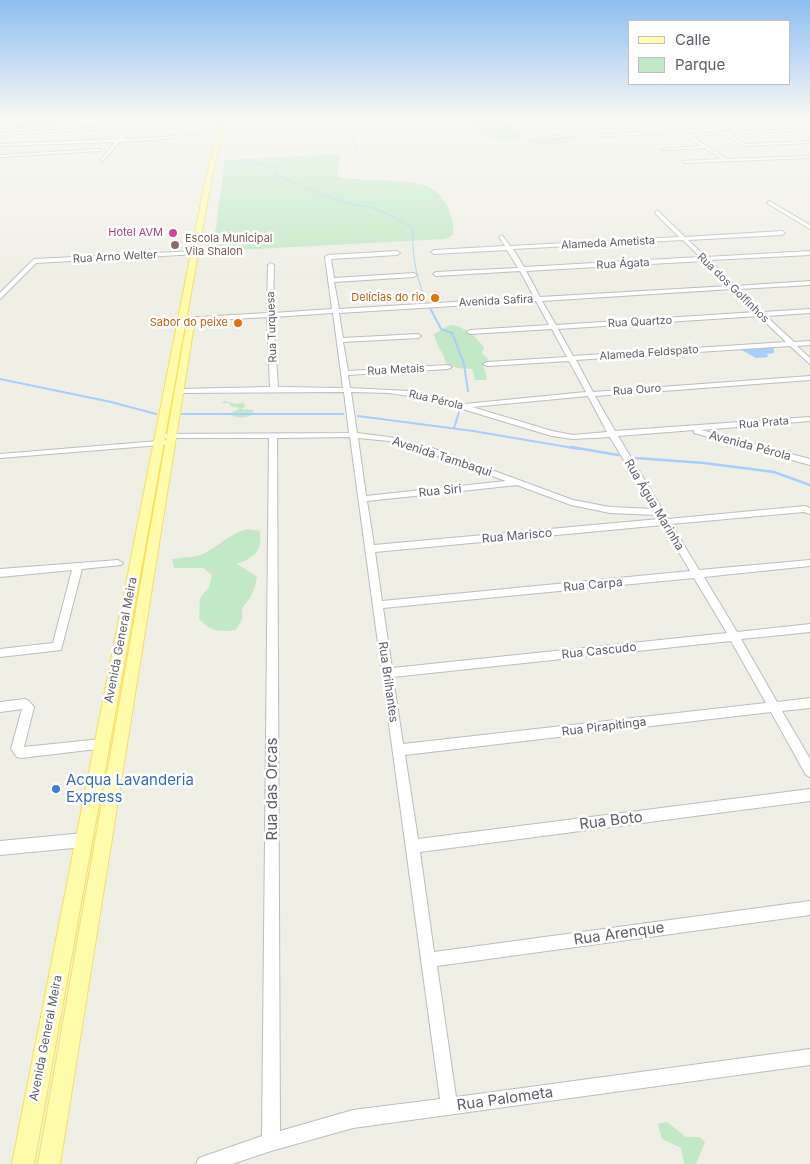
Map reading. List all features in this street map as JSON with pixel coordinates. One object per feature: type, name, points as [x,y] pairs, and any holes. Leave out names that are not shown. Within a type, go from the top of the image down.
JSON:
[{"type":"main road","name":"Avenida General Meira","points":[[49,1164],[165,439],[215,172]]},
{"type":"main road","name":"Avenida General Meira","points":[[23,1164],[101,744],[126,563],[179,391],[187,317]]},
{"type":"street","points":[[769,202],[810,227]]},
{"type":"street","name":"Rua dos Golfinhos","points":[[657,212],[810,362]]},
{"type":"street","name":"Alameda Ametista","points":[[434,252],[782,233]]},
{"type":"street","name":"Rua Água Marinha","points":[[502,237],[522,269],[613,435],[734,636],[772,707],[810,771]]},
{"type":"street","name":"Rua Arno Welter","points":[[0,297],[34,261],[200,253]]},
{"type":"street","name":"Rua Ágata","points":[[436,274],[810,253]]},
{"type":"street","name":"Rua Brilhantes","points":[[397,254],[328,257],[449,1106]]},
{"type":"street","name":"Rua Turquesa","points":[[271,265],[270,312],[274,389]]},
{"type":"street","points":[[331,280],[414,275]]},
{"type":"street","name":"Avenida Safira","points":[[732,285],[810,278]]},
{"type":"street","name":"Avenida Safira","points":[[187,317],[732,285],[810,283]]},
{"type":"street","name":"Rua Quartzo","points":[[470,332],[810,311]]},
{"type":"street","points":[[340,340],[418,336]]},
{"type":"street","name":"Alameda Feldspato","points":[[487,364],[810,343]]},
{"type":"street","name":"Rua Metais","points":[[344,373],[448,367]]},
{"type":"street","name":"Rua Ouro","points":[[464,406],[590,394],[810,378]]},
{"type":"street","name":"Rua Pérola","points":[[179,391],[274,389],[409,393],[464,406],[548,434],[573,437],[689,429]]},
{"type":"street","name":"Rua Prata","points":[[689,429],[810,419]]},
{"type":"street","name":"Avenida Pérola","points":[[689,429],[810,462]]},
{"type":"street","name":"Avenida Tambaqui","points":[[0,456],[165,439],[273,435],[354,435],[389,440],[429,450],[571,502],[610,510],[658,512]]},
{"type":"street","name":"Rua das Orcas","points":[[270,1142],[273,435]]},
{"type":"street","name":"Rua Siri","points":[[362,499],[519,483]]},
{"type":"street","points":[[664,522],[804,509],[810,511]]},
{"type":"street","name":"Rua Marisco","points":[[370,549],[664,522]]},
{"type":"street","points":[[0,573],[126,563]]},
{"type":"street","name":"Rua Carpa","points":[[377,605],[810,563]]},
{"type":"street","points":[[0,653],[57,647],[78,566]]},
{"type":"street","name":"Rua Cascudo","points":[[387,673],[810,628]]},
{"type":"street","name":"Rua Pirapitinga","points":[[398,750],[810,703]]},
{"type":"street","points":[[0,707],[25,704],[28,707],[17,749],[21,753],[101,744]]},
{"type":"street","name":"Rua Boto","points":[[413,846],[810,796]]},
{"type":"street","points":[[0,848],[84,840]]},
{"type":"street","name":"Rua Arenque","points":[[429,960],[810,908]]},
{"type":"street","name":"Rua Palometa","points":[[205,1164],[270,1142],[353,1119],[810,1057]]},
{"type":"green space","points":[[223,172],[337,172],[339,177],[401,181],[423,185],[431,188],[441,197],[448,208],[453,222],[453,235],[446,239],[219,251],[213,249]]},
{"type":"green space","points":[[450,325],[460,327],[482,344],[484,348],[482,353],[489,360],[483,364],[487,378],[485,380],[475,380],[472,369],[457,368],[446,363],[434,334]]},
{"type":"green space","points":[[224,401],[236,404],[244,403],[245,407],[241,409],[253,410],[254,414],[242,417],[232,416],[229,414],[240,408],[231,406],[229,403],[222,403]]},
{"type":"green space","points":[[248,529],[260,531],[260,544],[253,556],[237,564],[257,577],[255,587],[250,598],[242,608],[242,619],[236,630],[212,629],[199,619],[200,598],[209,587],[212,575],[203,568],[174,568],[172,559],[200,555],[236,533]]},
{"type":"green space","points":[[667,1122],[686,1137],[700,1137],[705,1142],[696,1164],[684,1164],[681,1148],[662,1139],[658,1124]]},
{"type":"water","points":[[751,347],[757,349],[771,347],[774,349],[774,353],[767,354],[768,357],[756,358],[740,349]]},
{"type":"waterway","points":[[275,172],[274,174],[320,194],[347,203],[373,208],[396,218],[413,229],[416,270],[430,309]]},
{"type":"waterway","points":[[430,308],[441,329],[452,333],[464,364],[468,391]]},
{"type":"waterway","points":[[0,379],[111,402],[156,414]]},
{"type":"waterway","points":[[454,428],[460,409]]},
{"type":"waterway","points":[[182,414],[343,414]]},
{"type":"waterway","points":[[358,416],[473,431],[579,449]]},
{"type":"waterway","points":[[571,447],[618,455]]},
{"type":"waterway","points":[[636,458],[704,463],[774,472],[810,485]]},
{"type":"place","name":"Hotel AVM","points":[[173,233]]},
{"type":"place","name":"Escola Municipal Vila Shalon","points":[[175,245]]},
{"type":"place","name":"Delícias do rio","points":[[435,298]]},
{"type":"place","name":"Sabor do peixe","points":[[238,323]]},
{"type":"place","name":"Acqua Lavanderia Express","points":[[56,789]]}]
